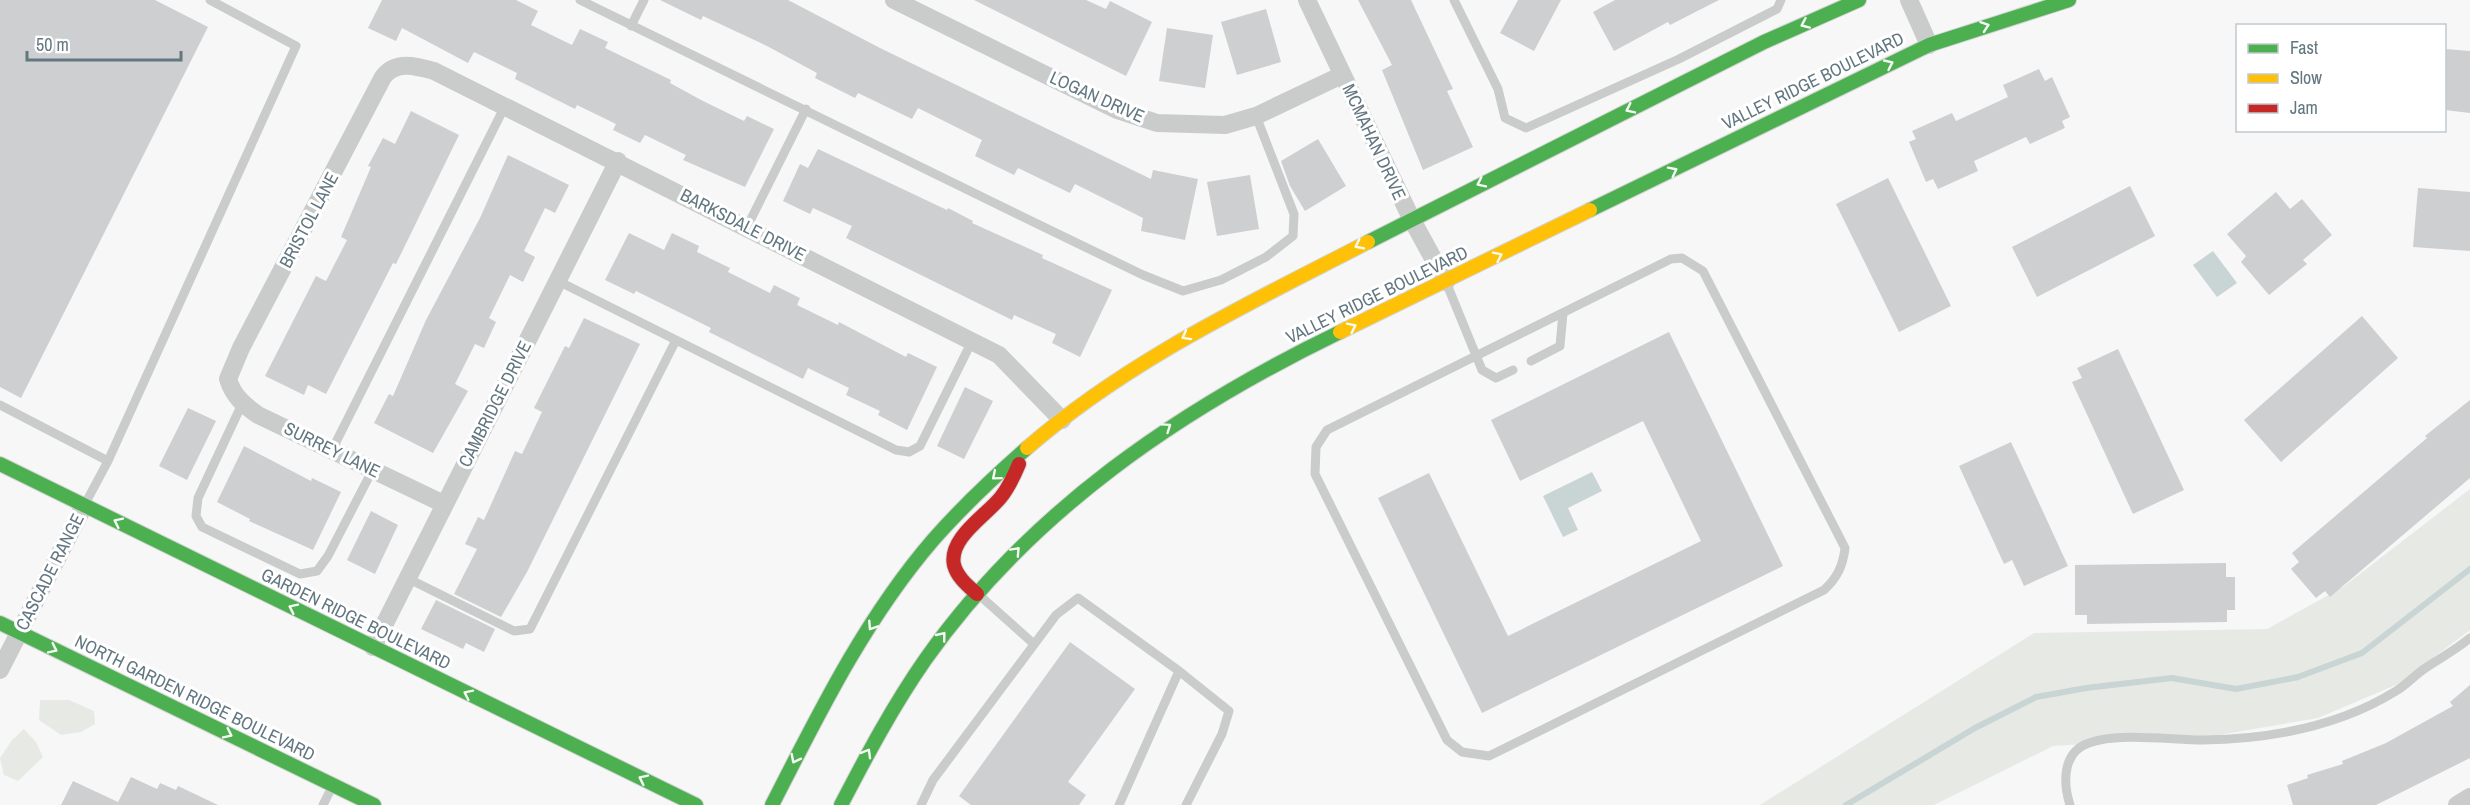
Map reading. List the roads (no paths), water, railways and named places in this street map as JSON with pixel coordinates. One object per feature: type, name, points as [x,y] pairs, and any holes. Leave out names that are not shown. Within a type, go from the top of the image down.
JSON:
[{"type":"main road","points":[[772,805],[844,668],[903,578],[981,489],[1062,420],[1150,357],[1186,336],[1411,218],[1764,42],[1858,0]]},
{"type":"main road","name":"VALLEY RIDGE BOULEVARD","points":[[841,805],[899,696],[934,646],[977,594],[1030,535],[1077,493],[1196,406],[1265,368],[1446,282],[1929,45],[2069,0]]},
{"type":"main road","points":[[977,594],[954,573],[952,560],[955,549],[962,538],[1010,486],[1024,453]]},
{"type":"main road","name":"GARDEN RIDGE BOULEVARD","points":[[0,464],[696,805]]},
{"type":"main road","name":"NORTH GARDEN RIDGE BOULEVARD","points":[[0,623],[333,785],[357,801],[374,805]]},
{"type":"main road","points":[[853,780],[858,805]]},
{"type":"street","name":"LOGAN DRIVE","points":[[894,0],[1117,110],[1157,123],[1225,125],[1256,116],[1342,75]]},
{"type":"street","name":"MCMAHAN DRIVE","points":[[1307,0],[1411,218],[1446,282]]},
{"type":"street","points":[[1910,0],[1929,45]]},
{"type":"street","name":"BARKSDALE DRIVE","points":[[402,66],[413,65],[434,71],[618,161],[999,355],[1062,420]]},
{"type":"street","name":"BRISTOL LANE","points":[[229,384],[228,379],[242,348],[383,77],[391,68],[402,66]]},
{"type":"street","name":"CAMBRIDGE DRIVE","points":[[373,647],[618,161]]},
{"type":"street","name":"SURREY LANE","points":[[229,384],[243,404],[258,415],[444,504]]},
{"type":"street","name":"CASCADE RANGE","points":[[0,670],[84,506]]},
{"type":"street","points":[[2457,805],[2470,797]]},
{"type":"lane","points":[[84,506],[108,461],[296,46],[210,0]]},
{"type":"lane","points":[[580,0],[1143,275],[1183,291],[1221,280],[1266,257],[1293,236],[1294,214],[1256,116]]},
{"type":"lane","points":[[632,26],[644,0]]},
{"type":"lane","points":[[1454,0],[1497,89],[1505,118],[1526,128],[1679,59],[1777,9],[1781,0]]},
{"type":"lane","points":[[332,450],[505,106]]},
{"type":"lane","points":[[747,226],[806,109]]},
{"type":"lane","points":[[1682,258],[1691,261],[1703,271],[1845,548],[1844,557],[1838,575],[1824,590],[1489,756],[1480,756],[1462,752],[1447,740],[1315,474],[1314,456],[1327,430],[1563,313],[1671,259],[1682,258]]},
{"type":"lane","points":[[558,281],[896,450],[909,452],[920,446],[972,341]]},
{"type":"lane","points":[[1446,282],[1482,370],[1496,378],[1514,370]]},
{"type":"lane","points":[[1531,362],[1560,346],[1563,313]]},
{"type":"lane","points":[[407,578],[514,631],[530,629],[676,340]]},
{"type":"lane","points":[[243,404],[198,498],[196,516],[202,527],[300,574],[316,571],[328,556],[373,469]]},
{"type":"lane","points":[[0,405],[108,461]]},
{"type":"lane","points":[[977,594],[1034,644]]},
{"type":"lane","points":[[921,805],[933,780],[1034,644],[1056,615],[1078,598],[1179,671],[1229,711],[1222,734],[1186,805]]},
{"type":"lane","points":[[2070,805],[2064,780],[2067,765],[2075,754],[2088,743],[2130,739],[2236,740],[2328,723],[2398,690],[2470,638]]},
{"type":"lane","points":[[1119,805],[1179,671]]},
{"type":"lane","points":[[323,805],[333,785]]},
{"type":"waterway","points":[[1846,805],[1975,728],[2036,697],[2086,688],[2172,678],[2236,689],[2298,677],[2362,653],[2470,569]]}]
